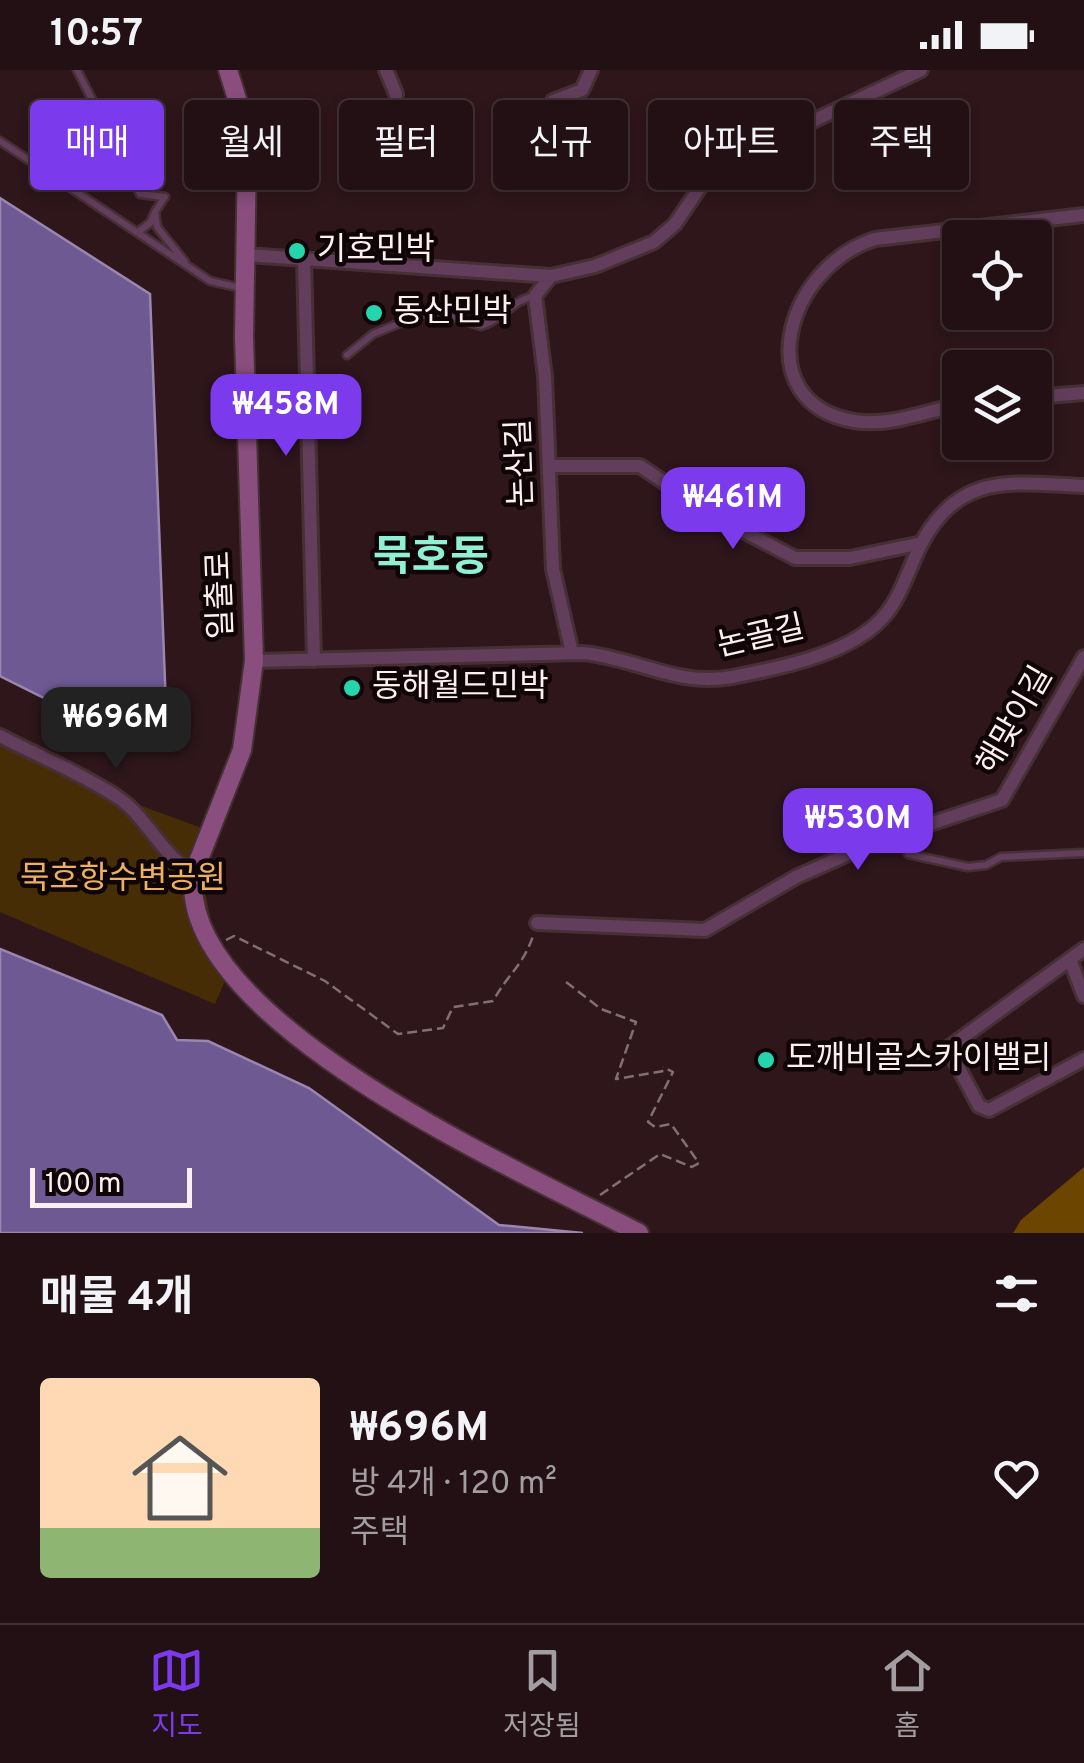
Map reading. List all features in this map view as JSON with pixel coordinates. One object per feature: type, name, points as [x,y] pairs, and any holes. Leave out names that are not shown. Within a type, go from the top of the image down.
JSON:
[{"type":"street","name":"일출로","points":[[228,70],[242,118],[246,152],[245,289],[254,661],[242,750],[194,872],[196,908],[212,948],[246,992],[368,1086],[464,1144],[639,1233]]},
{"type":"street","points":[[386,70],[396,94]]},
{"type":"street","points":[[557,100],[582,90],[591,70]]},
{"type":"street","points":[[246,254],[551,276],[594,266],[654,242],[675,224],[713,168],[921,70]]},
{"type":"street","points":[[942,409],[887,423],[853,421],[832,414],[801,386],[790,355],[797,304],[807,288],[856,245],[875,239],[1084,215]]},
{"type":"street","points":[[304,258],[314,660]]},
{"type":"street","points":[[535,296],[551,276]]},
{"type":"street","name":"논산길","points":[[535,296],[550,466],[553,568],[572,653]]},
{"type":"street","points":[[1052,396],[1084,394]]},
{"type":"street","points":[[550,466],[640,466],[713,515],[795,558],[850,558],[922,543]]},
{"type":"street","name":"논골길","points":[[254,661],[572,653],[606,655],[689,680],[731,677],[837,647],[866,632],[886,614],[922,543],[945,509],[979,487],[1084,486]]},
{"type":"street","name":"해맞이길","points":[[538,923],[704,930],[796,877],[900,834],[1002,800],[1084,657]]},
{"type":"street","points":[[0,736],[118,797],[138,813],[181,866],[194,872]]},
{"type":"street","points":[[1084,948],[948,1048],[979,1106],[989,1110],[1084,1060]]},
{"type":"street","points":[[1070,960],[1084,996]]},
{"type":"lane","points":[[78,70],[140,194],[165,198],[150,223],[137,232]]},
{"type":"lane","points":[[0,142],[210,281],[245,289]]},
{"type":"lane","points":[[155,212],[157,228],[189,267]]},
{"type":"lane","points":[[347,354],[373,334],[432,310],[481,326],[504,314],[517,300],[535,296]]},
{"type":"lane","points":[[900,834],[908,854],[968,866],[986,865],[1001,857],[1084,854]]},
{"type":"path","points":[[212,948],[234,936],[324,981],[398,1034],[443,1028],[453,1007],[493,1002],[507,976],[524,963],[538,923]]},
{"type":"path","points":[[566,982],[601,1009],[636,1022],[616,1079],[664,1069],[674,1072],[648,1122],[655,1127],[671,1124],[699,1163],[692,1167],[660,1154],[588,1206]]},
{"type":"green space","name":"묵호항수변공원","points":[[0,736],[117,797],[210,831],[199,863],[224,983],[215,1004],[0,912]]},
{"type":"shaded area","points":[[0,198],[150,294],[166,707],[148,750],[0,676]]},
{"type":"shaded area","points":[[0,949],[162,1015],[177,1040],[208,1041],[309,1088],[499,1225],[583,1233],[0,1233]]},
{"type":"shaded area","points":[[1084,1167],[1084,1233],[1013,1233],[1021,1220]]},
{"type":"place","name":"기호민박","points":[[297,251]]},
{"type":"place","name":"동산민박","points":[[374,313]]},
{"type":"place","name":"동해월드민박","points":[[352,688]]},
{"type":"place","name":"도깨비골스카이밸리","points":[[766,1060]]},
{"type":"district","name":"묵호동","points":[[431,559]]}]
